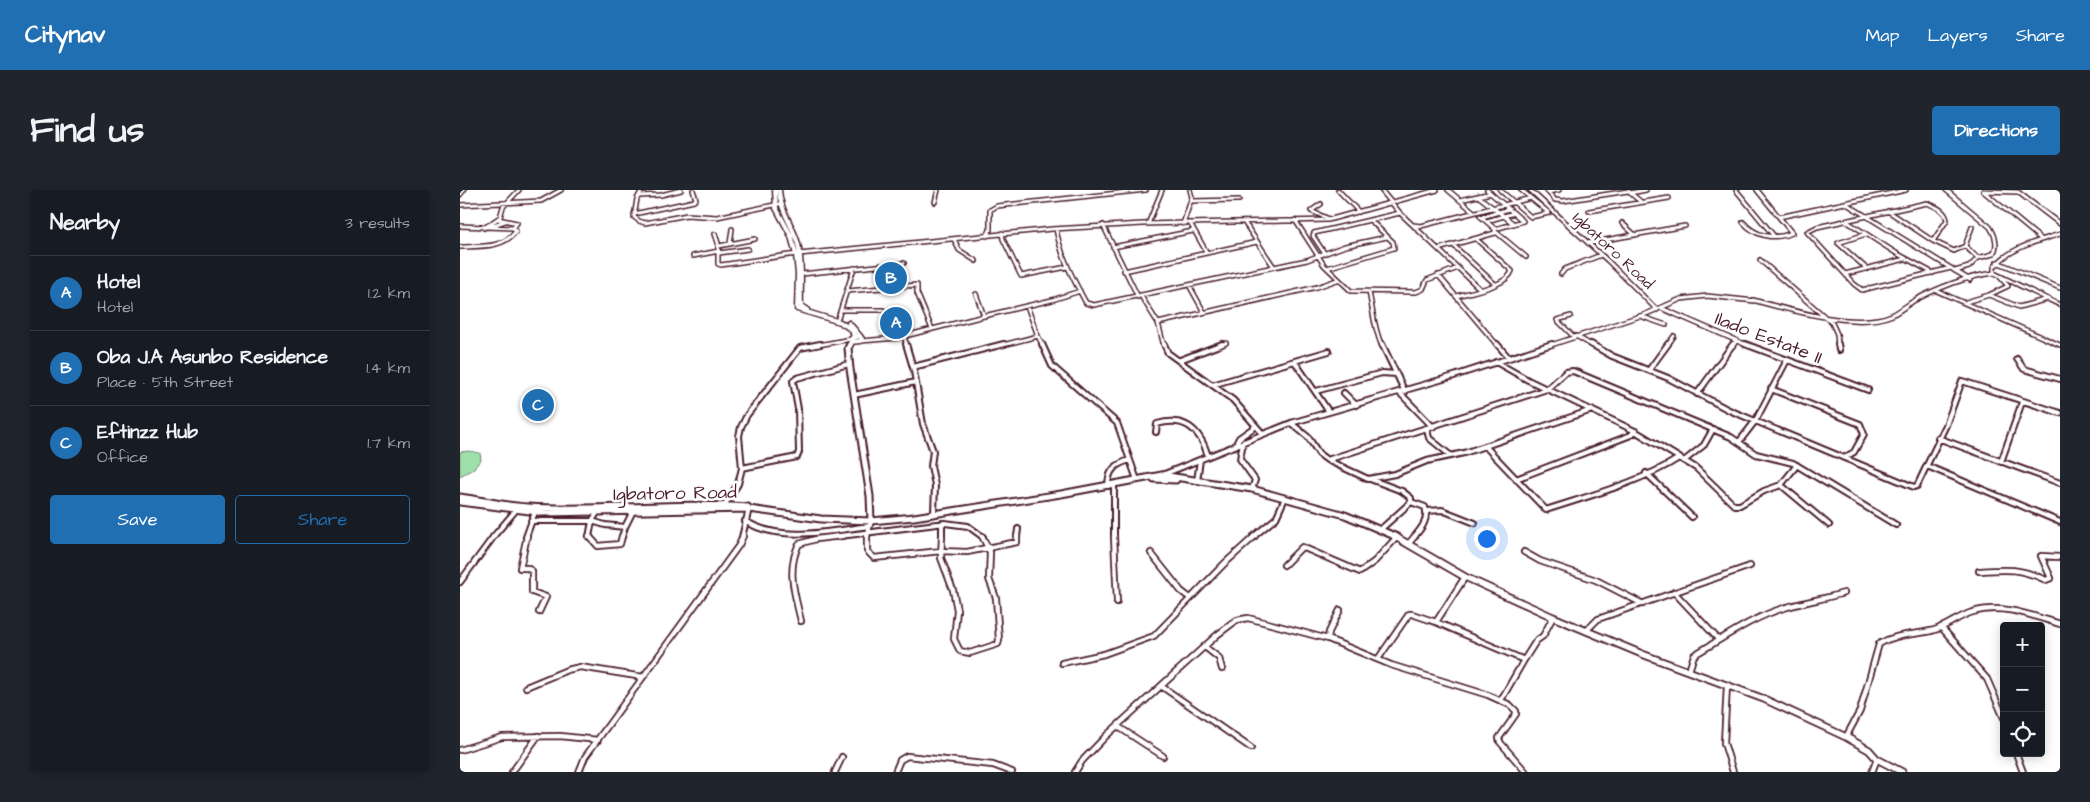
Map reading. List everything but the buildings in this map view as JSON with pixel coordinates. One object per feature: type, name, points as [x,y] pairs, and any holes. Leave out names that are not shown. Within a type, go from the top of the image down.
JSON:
[{"type":"street","points":[[460,195],[464,190]]},
{"type":"street","points":[[485,227],[498,219],[506,204],[519,190]]},
{"type":"street","points":[[460,205],[542,201],[560,190]]},
{"type":"street","points":[[642,190],[634,214],[638,221],[648,223],[693,215],[708,218],[717,217],[777,204]]},
{"type":"street","points":[[639,196],[652,196],[681,190]]},
{"type":"street","points":[[634,214],[694,201],[696,199],[693,190]]},
{"type":"street","points":[[777,190],[777,211],[798,254],[802,274],[801,308],[838,318],[851,324],[860,339]]},
{"type":"street","points":[[935,202],[938,190]]},
{"type":"street","points":[[1095,190],[1096,194]]},
{"type":"street","points":[[987,236],[990,230],[989,211],[995,206],[1146,190]]},
{"type":"street","points":[[1148,224],[1162,190]]},
{"type":"street","points":[[1184,224],[1192,195],[1190,190]]},
{"type":"street","points":[[1338,190],[1359,212]]},
{"type":"street","points":[[1381,190],[1400,213],[1480,289]]},
{"type":"street","points":[[715,234],[719,252],[718,264],[721,266],[798,254],[1002,233],[1103,225],[1331,220],[1437,190]]},
{"type":"street","points":[[1448,190],[1487,221],[1526,257]]},
{"type":"street","points":[[1438,249],[1476,239],[1523,220],[1487,190]]},
{"type":"street","points":[[1500,190],[1532,217],[1549,213],[1521,190]]},
{"type":"street","name":"Igbatoro Road","points":[[1530,190],[1659,309]]},
{"type":"street","points":[[1547,191],[1559,190]]},
{"type":"street","points":[[1547,191],[1555,200],[1563,201],[1646,190]]},
{"type":"street","points":[[1736,190],[1774,236]]},
{"type":"street","points":[[1743,222],[1755,235],[1774,236],[1792,233],[1757,190]]},
{"type":"street","points":[[1779,217],[1906,190]]},
{"type":"street","points":[[1946,190],[1990,226],[1994,232],[1996,245],[1991,256],[1978,258],[1968,267],[1955,271]]},
{"type":"street","points":[[1628,191],[1641,202]]},
{"type":"street","points":[[1982,191],[2018,192],[2060,224]]},
{"type":"street","points":[[1982,191],[2041,239]]},
{"type":"street","points":[[1460,200],[1491,193]]},
{"type":"street","points":[[1478,196],[1514,224]]},
{"type":"street","points":[[1413,225],[1421,226],[1530,198]]},
{"type":"street","points":[[1589,210],[1669,198]]},
{"type":"street","points":[[1190,201],[1239,200]]},
{"type":"street","points":[[1845,203],[1970,280]]},
{"type":"street","points":[[1934,241],[1947,220],[1946,215],[1940,209],[1927,203],[1866,216],[1807,232],[1859,288],[1867,290],[1951,268]]},
{"type":"street","points":[[1321,204],[1310,212],[1331,220]]},
{"type":"street","points":[[1482,217],[1509,209]]},
{"type":"street","points":[[1888,211],[1934,241],[1954,251],[1965,246],[1972,227]]},
{"type":"street","points":[[1325,254],[1316,243],[1313,234],[1400,213]]},
{"type":"street","points":[[1487,221],[1514,213]]},
{"type":"street","points":[[460,226],[513,228],[518,223],[498,219]]},
{"type":"street","points":[[1295,220],[1318,257],[1337,280],[1351,291],[1416,292],[1422,289],[1427,280],[1458,268]]},
{"type":"street","points":[[1327,268],[1394,248],[1392,242],[1370,220]]},
{"type":"street","points":[[485,227],[505,221]]},
{"type":"street","points":[[1846,221],[1905,259],[1933,273]]},
{"type":"street","points":[[1244,222],[1274,267]]},
{"type":"street","points":[[1190,223],[1207,253]]},
{"type":"street","points":[[1622,223],[1635,235]]},
{"type":"street","points":[[1103,225],[1124,271],[1158,323],[1164,348],[1168,353],[1239,405],[1263,434]]},
{"type":"street","points":[[1418,230],[1421,226]]},
{"type":"street","points":[[1588,243],[1685,226]]},
{"type":"street","points":[[460,247],[503,243],[512,238],[516,232],[513,228]]},
{"type":"street","points":[[730,244],[732,229]]},
{"type":"street","points":[[1056,229],[1058,246],[1067,267],[1086,303],[1094,306],[1318,257],[1349,245],[1387,237]]},
{"type":"street","points":[[1113,247],[1193,231]]},
{"type":"street","points":[[1002,233],[1021,276],[1067,267]]},
{"type":"street","points":[[1866,234],[1838,243],[1867,269]]},
{"type":"street","points":[[1964,302],[1988,296],[2008,286],[1993,270],[1997,262],[2003,257],[2041,239],[2060,234]]},
{"type":"street","points":[[718,246],[755,239]]},
{"type":"street","points":[[954,239],[956,247],[960,252],[976,261]]},
{"type":"street","points":[[1456,296],[1508,279],[1512,271],[1476,239]]},
{"type":"street","points":[[1124,271],[1257,242]]},
{"type":"street","points":[[1453,244],[1495,284]]},
{"type":"street","points":[[1965,246],[1978,258]]},
{"type":"street","points":[[693,256],[748,248]]},
{"type":"street","points":[[798,254],[797,309],[840,322],[849,327],[852,340],[848,348],[849,364],[870,496],[870,524],[866,544],[868,551],[874,558],[941,551],[950,554],[1017,542],[1018,529]]},
{"type":"street","points":[[1561,274],[1565,269],[1601,255]]},
{"type":"street","points":[[1845,274],[1905,259]]},
{"type":"street","points":[[1760,260],[1827,317],[1834,326],[1839,350]]},
{"type":"street","points":[[1997,262],[2060,288]]},
{"type":"street","points":[[802,274],[904,263]]},
{"type":"street","points":[[838,318],[854,268]]},
{"type":"street","points":[[745,521],[753,528],[782,533],[870,524],[1138,482],[1162,475],[1291,423],[1405,392],[1640,316],[1681,299],[1707,296],[1755,301],[1827,317],[1881,318],[1937,291],[1996,274],[2060,305]]},
{"type":"street","points":[[1438,275],[1509,358]]},
{"type":"street","points":[[1158,323],[1317,287],[1337,280]]},
{"type":"street","points":[[847,291],[917,285],[917,293],[932,329]]},
{"type":"street","points":[[1189,285],[1204,312]]},
{"type":"street","points":[[713,509],[726,504],[738,484],[742,468],[739,436],[747,415],[800,348],[860,339],[874,341],[904,336],[1052,300],[1080,291]]},
{"type":"street","points":[[1937,291],[2060,345]]},
{"type":"street","points":[[1369,292],[1375,319],[1375,331],[1405,392]]},
{"type":"street","points":[[976,294],[984,316]]},
{"type":"street","points":[[1988,296],[2019,307],[2048,299]]},
{"type":"street","points":[[1027,306],[1052,366],[1117,424],[1138,482]]},
{"type":"street","name":"Ilado Estate II","points":[[1659,309],[1736,341],[1868,390]]},
{"type":"street","points":[[842,310],[883,310]]},
{"type":"street","points":[[1572,316],[1557,320],[1575,336],[1606,353],[1649,370],[1756,420],[1914,487],[1917,486],[1927,466],[1938,438],[1946,424],[1962,381],[2060,414]]},
{"type":"street","points":[[1640,316],[1666,325]]},
{"type":"street","points":[[904,336],[913,367],[923,424],[933,451],[934,514]]},
{"type":"street","points":[[913,367],[1038,336]]},
{"type":"street","points":[[1649,370],[1674,336]]},
{"type":"street","points":[[1697,394],[1736,341]]},
{"type":"street","points":[[1180,360],[1226,343]]},
{"type":"street","points":[[1212,385],[1329,351]]},
{"type":"street","points":[[2018,358],[2024,369],[2060,379]]},
{"type":"street","points":[[1739,442],[1756,420],[1787,360]]},
{"type":"street","points":[[1295,362],[1329,412]]},
{"type":"street","points":[[1496,362],[1547,389],[1635,431],[1696,468],[1734,505],[1740,505],[1769,488],[1781,485],[1797,465]]},
{"type":"street","points":[[742,468],[797,456],[799,452],[798,409],[793,381],[849,364]]},
{"type":"street","points":[[1327,460],[1547,389],[1566,372],[1573,371],[1643,402],[1713,428],[1756,454],[1789,461],[1896,524]]},
{"type":"street","points":[[1316,392],[1382,373],[1396,374]]},
{"type":"street","points":[[854,395],[916,382]]},
{"type":"street","points":[[1771,389],[1860,424],[1864,434],[1854,452],[1844,458]]},
{"type":"street","points":[[1344,393],[1356,405]]},
{"type":"street","points":[[1400,393],[1433,427]]},
{"type":"street","points":[[2001,462],[2022,402]]},
{"type":"street","points":[[1368,478],[1395,474],[1420,463],[1464,453],[1592,410]]},
{"type":"street","points":[[1156,432],[1157,424],[1162,422],[1184,422],[1191,425],[1197,432],[1208,456]]},
{"type":"street","points":[[1291,423],[1308,437],[1319,454],[1327,460],[1402,491],[1411,498],[1411,502]]},
{"type":"street","points":[[1235,446],[1239,438],[1256,426]]},
{"type":"street","points":[[1684,461],[1700,451],[1713,428]]},
{"type":"street","points":[[1427,429],[1431,440],[1450,455]]},
{"type":"street","points":[[1516,479],[1631,435],[1635,431]]},
{"type":"street","points":[[1938,438],[2060,483]]},
{"type":"street","points":[[1243,442],[1240,459],[1255,480],[1252,489]]},
{"type":"street","points":[[1484,446],[1546,510],[1599,493],[1679,458]]},
{"type":"street","points":[[1854,452],[1860,464]]},
{"type":"street","points":[[1117,602],[1111,486],[1108,476],[1114,465],[1130,460]]},
{"type":"street","points":[[1197,481],[1200,460]]},
{"type":"street","points":[[1927,466],[2060,522]]},
{"type":"street","points":[[1646,473],[1692,517]]},
{"type":"street","points":[[1162,475],[1261,491],[1345,515],[1381,529],[1409,543],[1465,577],[1553,617],[1764,699],[1846,737],[1869,750],[1877,759],[1902,772]]},
{"type":"street","points":[[1382,476],[1391,488]]},
{"type":"street","points":[[1150,479],[1189,480]]},
{"type":"street","points":[[1781,485],[1829,526]]},
{"type":"street","name":"Igbatoro Road","points":[[460,497],[526,506],[559,508],[726,504],[744,506],[749,509]]},
{"type":"street","points":[[1062,664],[1104,654],[1154,636],[1255,535],[1276,518],[1285,498]]},
{"type":"street","name":"Igbatoro Road","points":[[460,502],[516,510],[558,513],[749,509]]},
{"type":"street","points":[[1409,543],[1426,522],[1427,512],[1425,507],[1411,502]]},
{"type":"street","points":[[1381,529],[1411,502]]},
{"type":"street","points":[[579,772],[585,757],[739,544],[744,535],[745,521],[749,509],[870,524]]},
{"type":"street","points":[[460,582],[502,524],[516,510]]},
{"type":"street","points":[[1427,512],[1442,510],[1475,523]]},
{"type":"street","points":[[535,512],[531,521],[520,568],[527,568],[532,571],[532,592],[546,597],[539,612]]},
{"type":"street","points":[[597,513],[592,521],[589,537],[598,546],[620,544],[632,512]]},
{"type":"street","points":[[554,521],[558,513]]},
{"type":"street","points":[[531,521],[592,521],[605,525],[625,527]]},
{"type":"street","points":[[801,621],[791,569],[792,558],[799,544],[942,523],[964,523],[972,527],[989,547],[990,581],[996,598],[1000,640],[995,646],[970,653],[960,651],[954,639],[957,610],[953,590],[941,561],[942,523]]},
{"type":"street","points":[[1284,564],[1302,548],[1360,572],[1375,561],[1397,537]]},
{"type":"street","points":[[1151,552],[1181,591],[1190,598]]},
{"type":"street","points":[[1524,552],[1535,560],[1569,569],[1589,577],[1643,604]]},
{"type":"street","points":[[1979,571],[2012,569],[2025,571],[2046,580],[2052,578],[2041,556],[2060,557]]},
{"type":"street","points":[[1586,631],[1598,619],[1750,566]]},
{"type":"street","points":[[1436,622],[1465,577]]},
{"type":"street","points":[[1674,592],[1719,640]]},
{"type":"street","points":[[1689,670],[1694,655],[1760,618],[1783,608],[1818,601],[1844,593]]},
{"type":"street","points":[[1846,737],[1860,711],[1879,644],[1888,637],[1932,631],[1973,612],[1992,608],[2013,611],[2060,624]]},
{"type":"street","points":[[1328,639],[1329,632],[1340,610]]},
{"type":"street","points":[[1378,659],[1409,614],[1417,614],[1524,660]]},
{"type":"street","points":[[1501,700],[1524,660],[1536,641],[1543,636],[1553,617]]},
{"type":"street","points":[[1075,772],[1082,761],[1117,726],[1217,635],[1242,618],[1265,622],[1328,639],[1391,665],[1488,694],[1501,700],[1516,711],[1498,741],[1503,749],[1512,755],[1526,772]]},
{"type":"street","points":[[1941,628],[1987,679],[2001,712]]},
{"type":"street","points":[[1205,647],[1219,658],[1222,669]]},
{"type":"street","points":[[526,687],[580,667],[643,677]]},
{"type":"street","points":[[1727,685],[1724,743],[1733,772]]},
{"type":"street","points":[[1161,686],[1251,748]]},
{"type":"street","points":[[1117,726],[1162,756]]},
{"type":"street","points":[[460,750],[502,737],[538,736],[598,740]]},
{"type":"street","points":[[512,772],[538,736]]},
{"type":"street","points":[[895,772],[900,760],[907,756],[993,766],[1012,772]]},
{"type":"street","points":[[835,772],[842,757]]},
{"type":"street","points":[[2017,757],[2023,772]]},
{"type":"street","points":[[1872,772],[1877,759]]},
{"type":"green space","points":[[460,452],[480,453],[481,460],[473,469],[460,476]]},
{"type":"place","name":"Oba J.A Asunbo Residence","points":[[891,278]]},
{"type":"place","name":"Hotel","points":[[896,323]]},
{"type":"place","name":"Eftinzz Hub","points":[[538,405]]}]
